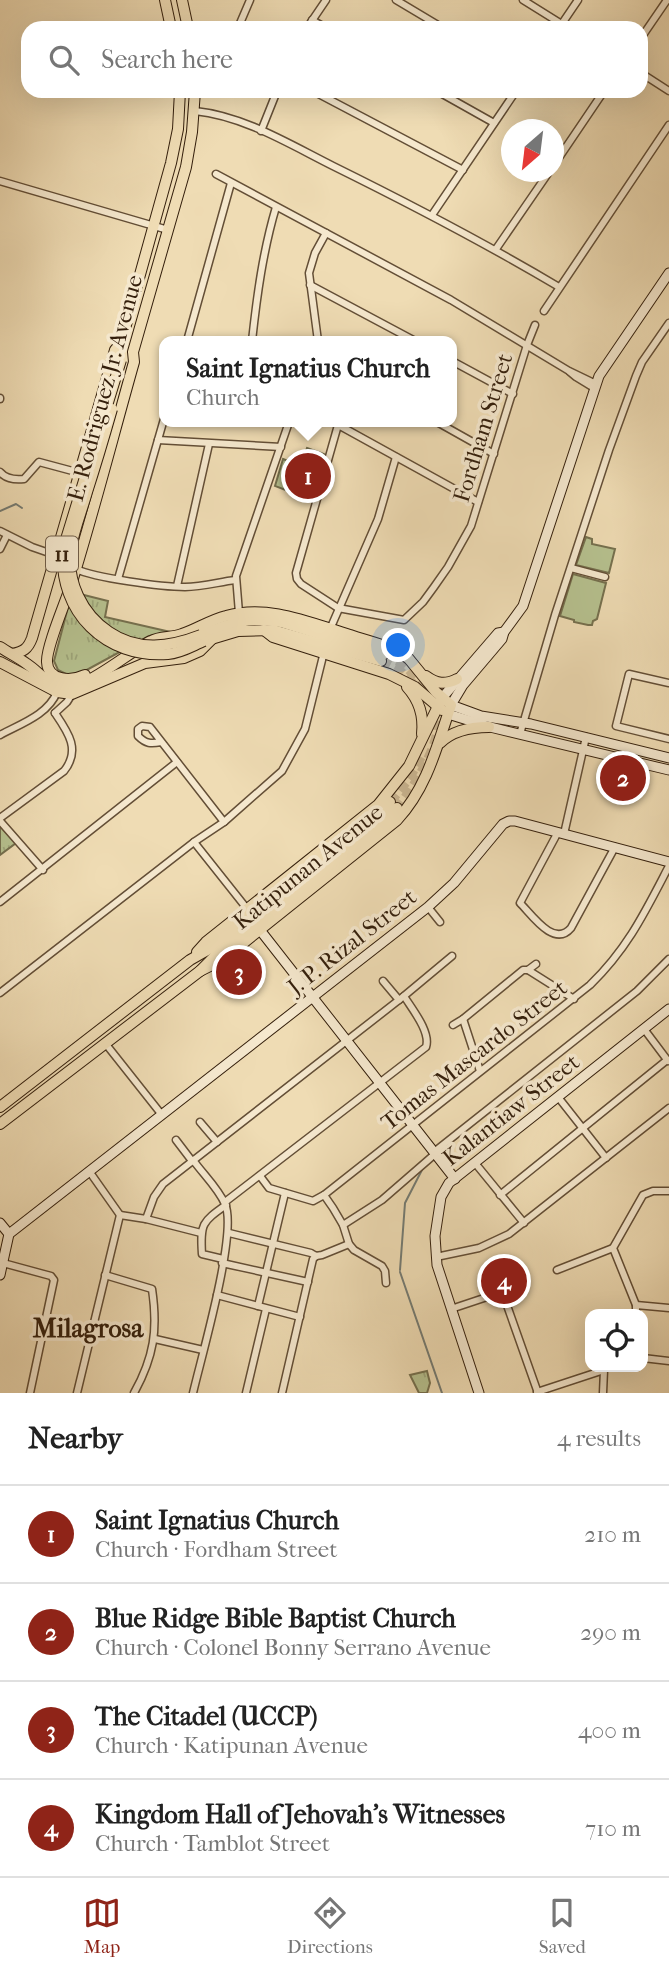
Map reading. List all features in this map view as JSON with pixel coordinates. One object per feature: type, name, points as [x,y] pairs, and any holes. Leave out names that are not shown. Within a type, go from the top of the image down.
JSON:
[{"type":"main road","points":[[165,0],[170,21]]},
{"type":"main road","points":[[182,0],[186,21]]},
{"type":"main road","name":"E. Rodriguez Jr. Avenue","points":[[12,654],[22,652],[30,643],[115,350],[121,343],[171,163],[178,130],[180,98]]},
{"type":"main road","name":"E. Rodriguez Jr. Avenue","points":[[49,650],[76,569],[134,362],[127,358],[186,167],[195,98]]},
{"type":"main road","name":"11","points":[[72,694],[145,663],[184,658],[200,651],[206,639],[234,622],[281,622],[382,657],[283,632],[264,630],[237,631],[206,639],[166,646],[146,646],[126,641],[93,620],[74,585],[72,545],[127,358],[121,343]]},
{"type":"main road","points":[[73,498],[94,503]]},
{"type":"main road","points":[[46,589],[57,590],[67,597]]},
{"type":"main road","name":"11","points":[[125,655],[153,640],[181,634],[219,618],[262,611],[282,614],[386,647],[406,657],[440,702]]},
{"type":"main road","name":"11","points":[[264,630],[273,637],[389,674],[450,710]]},
{"type":"main road","points":[[0,648],[60,687],[71,687],[88,681],[125,655]]},
{"type":"main road","points":[[49,650],[48,668],[57,676],[69,680],[76,680],[125,655]]},
{"type":"main road","points":[[10,667],[29,665],[49,650]]},
{"type":"main road","points":[[0,662],[57,692],[72,694]]},
{"type":"main road","points":[[418,671],[438,683],[460,682]]},
{"type":"main road","points":[[389,674],[411,691],[419,704],[423,726],[420,747]]},
{"type":"main road","name":"Katipunan Avenue","points":[[190,960],[206,942],[371,811],[406,770],[420,747],[440,702]]},
{"type":"main road","name":"Katipunan Avenue","points":[[200,971],[222,960],[389,828],[407,809],[421,786],[450,710]]},
{"type":"main road","points":[[438,747],[445,738],[458,731],[489,727]]},
{"type":"main road","points":[[406,770],[426,776]]},
{"type":"main road","points":[[406,770],[421,786]]},
{"type":"main road","name":"Katipunan Avenue","points":[[0,1107],[190,960],[211,948],[393,805],[380,825],[216,954],[200,971],[0,1124]]},
{"type":"street","points":[[241,21],[250,0]]},
{"type":"street","points":[[312,20],[326,0]]},
{"type":"street","points":[[396,0],[431,21]]},
{"type":"street","points":[[523,0],[554,21]]},
{"type":"street","points":[[566,21],[578,0]]},
{"type":"street","points":[[648,28],[667,0]]},
{"type":"street","points":[[648,78],[669,91]]},
{"type":"street","points":[[261,131],[274,98]]},
{"type":"street","points":[[326,98],[463,170]]},
{"type":"street","points":[[449,98],[494,123]]},
{"type":"street","points":[[432,215],[511,98]]},
{"type":"street","points":[[564,150],[599,98]]},
{"type":"street","points":[[195,111],[229,117],[261,131],[432,215],[559,287]]},
{"type":"street","points":[[544,311],[669,125]]},
{"type":"street","points":[[216,174],[451,300],[595,386]]},
{"type":"street","points":[[0,181],[167,230]]},
{"type":"street","points":[[496,250],[542,182]]},
{"type":"street","points":[[188,336],[231,183]]},
{"type":"street","points":[[253,336],[266,241],[276,207]]},
{"type":"street","points":[[317,336],[309,272],[326,233]]},
{"type":"street","name":"Katipunan Avenue","points":[[440,702],[520,611],[595,386],[610,358],[669,273]]},
{"type":"street","points":[[310,285],[406,336]]},
{"type":"street","points":[[520,734],[609,450],[642,362],[669,323]]},
{"type":"street","name":"Fordham Street","points":[[334,427],[296,579],[338,608],[404,620],[423,602],[448,567],[471,526],[535,325]]},
{"type":"street","points":[[457,364],[513,394]]},
{"type":"street","points":[[118,579],[162,427]]},
{"type":"street","points":[[239,613],[235,580],[287,427]]},
{"type":"street","points":[[342,427],[478,502]]},
{"type":"street","points":[[446,427],[494,454]]},
{"type":"street","points":[[158,440],[281,447]]},
{"type":"street","points":[[177,586],[209,444]]},
{"type":"street","points":[[331,627],[378,519],[396,457]]},
{"type":"street","points":[[0,472],[14,480],[24,480],[39,462],[80,473]]},
{"type":"street","points":[[0,549],[3,533],[55,555]]},
{"type":"street","points":[[571,568],[605,577]]},
{"type":"street","points":[[76,569],[118,579],[187,587],[235,580]]},
{"type":"street","points":[[72,582],[91,573]]},
{"type":"street","points":[[0,993],[194,842],[224,822],[282,771],[305,729],[324,652]]},
{"type":"street","points":[[669,683],[628,674],[616,726],[669,739]]},
{"type":"street","points":[[460,682],[462,700],[478,715]]},
{"type":"street","name":"Katipunan Avenue","points":[[450,710],[460,682]]},
{"type":"street","points":[[0,735],[44,711],[57,692]]},
{"type":"street","points":[[55,713],[72,694]]},
{"type":"street","points":[[450,710],[524,722],[669,758]]},
{"type":"street","points":[[450,710],[489,727],[669,770]]},
{"type":"street","points":[[44,711],[55,713]]},
{"type":"street","points":[[43,870],[0,820],[70,764],[73,749],[55,713]]},
{"type":"street","points":[[586,737],[561,833],[520,903],[548,931],[561,935],[566,933],[615,847]]},
{"type":"street","points":[[161,742],[224,822]]},
{"type":"street","points":[[0,902],[177,762]]},
{"type":"street","name":"J. P. Rizal Street","points":[[9,1234],[428,907],[454,883],[503,824],[515,821],[669,864]]},
{"type":"street","points":[[194,842],[247,910]]},
{"type":"street","name":"Tomas Mascardo Street","points":[[324,1195],[573,999],[616,959],[669,864]]},
{"type":"street","points":[[428,907],[440,922]]},
{"type":"street","points":[[260,930],[455,1179]]},
{"type":"street","points":[[146,1219],[158,1190],[452,956]]},
{"type":"street","points":[[342,1225],[382,1200],[434,1153],[637,992],[669,959]]},
{"type":"street","points":[[453,1025],[523,970],[536,964]]},
{"type":"street","points":[[528,970],[573,999]]},
{"type":"street","points":[[308,1282],[265,1273],[202,1254],[201,1233],[206,1219],[225,1203],[426,1047],[428,1040],[417,1016],[383,981]]},
{"type":"street","name":"Kalantiaw Street","points":[[479,1393],[439,1276],[435,1236],[440,1203],[446,1187],[669,1009]]},
{"type":"street","points":[[463,1019],[480,1071]]},
{"type":"street","points":[[500,1195],[668,1062],[644,1029]]},
{"type":"street","points":[[105,1043],[162,1115]]},
{"type":"street","points":[[558,1097],[606,1158]]},
{"type":"street","points":[[436,1257],[479,1248],[509,1234],[669,1108]]},
{"type":"street","points":[[200,1122],[217,1142]]},
{"type":"street","points":[[176,1140],[225,1203],[229,1233],[217,1295],[192,1393]]},
{"type":"street","points":[[475,1163],[524,1223]]},
{"type":"street","points":[[89,1171],[120,1215],[201,1233]]},
{"type":"street","points":[[260,1176],[269,1188],[285,1193],[313,1201],[324,1195],[342,1225],[349,1244],[354,1250],[382,1266],[386,1283]]},
{"type":"street","points":[[557,1270],[613,1248],[643,1195],[653,1191],[669,1191]]},
{"type":"street","points":[[258,1306],[285,1193]]},
{"type":"street","points":[[77,1393],[120,1215]]},
{"type":"street","points":[[0,1223],[9,1234],[0,1275]]},
{"type":"street","points":[[229,1233],[316,1256]]},
{"type":"street","points":[[282,1393],[313,1259],[349,1244]]},
{"type":"street","points":[[613,1248],[636,1309]]},
{"type":"street","points":[[3,1263],[51,1276],[54,1280],[30,1393]]},
{"type":"street","points":[[105,1275],[152,1289],[156,1312],[155,1339],[146,1371],[134,1393]]},
{"type":"street","points":[[451,1309],[503,1294],[538,1392],[593,1372]]},
{"type":"street","points":[[217,1295],[300,1317]]},
{"type":"street","points":[[636,1305],[669,1308]]},
{"type":"street","points":[[246,1393],[266,1309]]},
{"type":"street","points":[[155,1339],[204,1350]]},
{"type":"street","points":[[648,1359],[669,1361]]},
{"type":"street","points":[[603,1393],[604,1372]]},
{"type":"green space","points":[[307,448],[324,454],[319,469],[302,463]]},
{"type":"green space","points":[[283,459],[296,464],[288,491],[275,486]]},
{"type":"green space","points":[[586,537],[592,539],[592,544],[615,549],[609,573],[576,565]]},
{"type":"green space","points":[[573,574],[606,583],[597,619],[592,625],[560,616]]},
{"type":"green space","points":[[72,592],[108,601],[105,617],[175,633],[149,636],[83,672],[68,675],[58,670],[54,661]]},
{"type":"green space","points":[[0,826],[16,843],[0,855]]},
{"type":"green space","points":[[427,1371],[430,1383],[427,1393],[419,1393],[410,1375]]},
{"type":"waterway","points":[[0,511],[16,504],[22,508]]},
{"type":"waterway","points":[[656,976],[669,964]]},
{"type":"waterway","points":[[440,1151],[472,1126]]},
{"type":"waterway","points":[[400,1270],[405,1203],[424,1166]]},
{"type":"waterway","points":[[400,1272],[442,1393]]},
{"type":"tunnel","points":[[384,654],[411,671],[430,696],[438,713],[439,724],[437,737],[426,764],[397,808]]},
{"type":"tunnel","points":[[381,661],[399,670],[414,685]]},
{"type":"tunnel","points":[[390,802],[409,778],[423,753]]},
{"type":"place","name":"Saint Ignatius Church","points":[[308,476]]},
{"type":"place","name":"Blue Ridge Bible Baptist Church","points":[[623,778]]},
{"type":"place","name":"The Citadel (UCCP)","points":[[239,972]]},
{"type":"place","name":"Kingdom Hall of Jehovah's Witnesses","points":[[504,1281]]},
{"type":"district","name":"Milagrosa","points":[[88,1328]]}]
